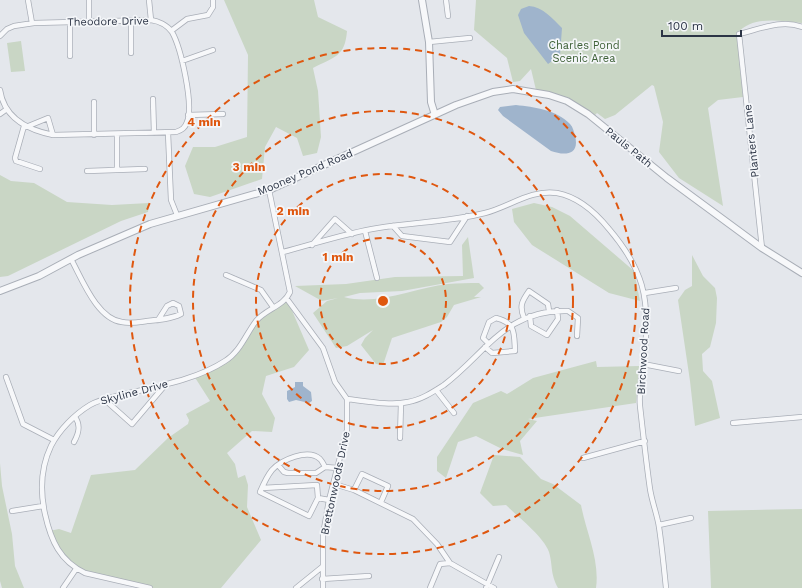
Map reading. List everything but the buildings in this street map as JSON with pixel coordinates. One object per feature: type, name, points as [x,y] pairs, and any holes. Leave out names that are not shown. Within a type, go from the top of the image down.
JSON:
[{"type":"street","points":[[28,0],[32,23]]},
{"type":"street","points":[[89,0],[89,22]]},
{"type":"street","points":[[150,0],[151,20]]},
{"type":"street","points":[[0,90],[7,109],[12,116],[25,126],[53,135],[176,132],[183,129],[187,123],[187,79],[171,31],[187,19],[210,14],[213,7],[213,0]]},
{"type":"street","points":[[422,0],[429,42],[430,91],[435,115]]},
{"type":"street","points":[[446,0],[448,16]]},
{"type":"street","points":[[131,20],[131,53]]},
{"type":"street","name":"Theodore Drive","points":[[0,36],[7,29],[20,24],[131,20],[151,20],[167,26],[171,31]]},
{"type":"street","points":[[70,22],[70,56]]},
{"type":"street","name":"Planters Lane","points":[[762,248],[740,34],[783,24],[794,24],[802,27]]},
{"type":"street","points":[[429,42],[470,38]]},
{"type":"street","points":[[182,61],[213,50]]},
{"type":"street","name":"Pauls Path","points":[[435,115],[493,92],[514,89],[549,95],[567,101],[588,114],[657,170],[762,248],[802,273]]},
{"type":"street","points":[[154,99],[154,133]]},
{"type":"street","points":[[94,102],[94,135]]},
{"type":"street","points":[[0,114],[7,109]]},
{"type":"street","points":[[188,115],[223,114]]},
{"type":"street","name":"Mooney Pond Road","points":[[0,291],[39,276],[122,235],[177,215],[269,190],[435,115]]},
{"type":"street","points":[[25,126],[48,118],[53,135]]},
{"type":"street","points":[[25,126],[14,158],[16,161],[40,169]]},
{"type":"street","points":[[168,133],[171,200],[177,215]]},
{"type":"street","points":[[116,134],[117,170]]},
{"type":"street","points":[[87,171],[145,169]]},
{"type":"street","points":[[226,275],[261,290],[273,307],[287,299],[290,292],[283,252],[269,190]]},
{"type":"street","name":"Birchwood Road","points":[[283,252],[365,231],[468,216],[505,207],[525,197],[540,193],[557,193],[570,198],[584,204],[600,218],[614,234],[635,266],[645,293],[647,324],[640,389],[650,489],[659,525],[666,588]]},
{"type":"street","points":[[394,226],[402,236],[450,242],[468,216]]},
{"type":"street","points":[[312,245],[335,219],[352,234]]},
{"type":"street","points":[[365,231],[378,278]]},
{"type":"street","points":[[71,259],[99,308],[110,318],[122,322],[158,320],[181,314],[179,306],[174,303],[167,306],[158,320]]},
{"type":"street","points":[[645,293],[676,288]]},
{"type":"street","points":[[524,318],[521,311],[521,302],[529,291],[548,304],[549,311]]},
{"type":"street","points":[[287,299],[323,348],[335,382],[347,399],[401,403],[416,400],[436,390],[453,378],[486,345],[510,326],[530,316],[549,311],[568,311],[578,318],[577,336]]},
{"type":"street","name":"Skyline Drive","points":[[150,588],[130,582],[100,577],[76,569],[61,556],[54,546],[43,506],[44,468],[47,456],[54,440],[66,424],[91,404],[104,399],[166,384],[212,369],[227,360],[244,341],[257,320],[273,307]]},
{"type":"street","points":[[530,316],[531,326],[547,335],[558,319],[557,310]]},
{"type":"street","points":[[496,318],[506,321],[514,331],[516,351],[492,353],[486,345],[483,338],[489,322],[496,318]]},
{"type":"street","points":[[643,364],[678,371]]},
{"type":"street","points":[[6,377],[23,424],[54,440]]},
{"type":"street","points":[[104,399],[132,424],[166,384]]},
{"type":"street","points":[[436,390],[454,413]]},
{"type":"street","name":"Brettonwoods Drive","points":[[323,588],[323,535],[329,500],[347,430],[347,399]]},
{"type":"street","points":[[400,438],[401,403]]},
{"type":"street","points":[[74,442],[78,435],[79,425],[75,417]]},
{"type":"street","points":[[733,423],[802,417]]},
{"type":"street","points":[[583,458],[645,442]]},
{"type":"street","points":[[262,488],[318,485],[318,498],[309,516],[260,492],[262,488],[271,470],[293,457],[308,456],[320,459],[326,467]]},
{"type":"street","points":[[278,465],[284,472],[288,473],[316,473],[326,467],[338,468]]},
{"type":"street","points":[[354,490],[362,474],[388,486],[381,502]]},
{"type":"street","points":[[334,484],[354,490],[413,519],[437,544],[450,563],[486,586],[494,588]]},
{"type":"street","points":[[318,498],[329,500]]},
{"type":"street","points":[[12,511],[43,506]]},
{"type":"street","points":[[659,525],[691,518]]},
{"type":"street","points":[[486,586],[499,557]]},
{"type":"street","points":[[430,588],[440,564],[450,563]]},
{"type":"street","points":[[296,588],[322,567]]},
{"type":"street","points":[[63,588],[76,569]]},
{"type":"street","points":[[322,578],[369,576]]},
{"type":"green space","points":[[224,0],[314,0],[318,17],[347,31],[346,40],[341,51],[337,55],[313,68],[318,91],[321,137],[317,153],[303,156],[297,138],[276,127],[265,147],[262,179],[210,197],[194,194],[185,166],[193,147],[215,147],[247,137],[248,55]]},
{"type":"green space","name":"Charles Pond Scenic Area","points":[[476,0],[802,0],[802,23],[776,21],[759,22],[743,28],[737,34],[743,97],[718,100],[708,108],[723,206],[679,178],[659,152],[663,122],[654,86],[652,85],[615,115],[605,119],[597,113],[592,118],[567,99],[536,90],[531,69],[520,81],[513,82],[507,58],[474,30]]},
{"type":"green space","points":[[21,41],[25,71],[11,72],[7,43]]},
{"type":"green space","points":[[0,175],[11,181],[34,183],[67,202],[112,205],[149,203],[148,212],[121,221],[8,276],[0,277]]},
{"type":"green space","points":[[534,203],[552,207],[570,216],[634,271],[640,301],[609,293],[532,245],[514,222],[512,209]]},
{"type":"green space","points":[[468,237],[474,278],[402,291],[360,293],[344,297],[357,299],[382,298],[435,286],[452,284],[479,283],[484,288],[474,297],[481,297],[454,305],[447,317],[441,322],[392,338],[383,365],[376,364],[361,345],[365,338],[373,330],[347,346],[336,348],[313,313],[327,301],[338,298],[322,301],[295,286],[346,284],[395,277],[463,276],[462,245]]},
{"type":"green space","points":[[692,255],[703,276],[715,288],[717,298],[716,323],[710,347],[702,354],[703,371],[712,381],[720,418],[695,426],[678,300],[685,290],[692,286]]},
{"type":"green space","points":[[287,299],[309,350],[294,367],[266,376],[262,394],[275,418],[272,432],[252,431],[227,453],[235,464],[238,478],[245,475],[248,485],[247,507],[261,540],[221,588],[150,588],[85,573],[61,556],[49,531],[59,529],[71,533],[91,475],[135,470],[168,438],[188,424],[189,420],[186,414],[210,401],[194,376],[227,360],[257,320]]},
{"type":"green space","points":[[596,361],[597,367],[639,366],[636,403],[528,419],[537,421],[520,441],[523,455],[502,449],[476,436],[458,442],[446,478],[437,471],[437,457],[473,403],[501,391],[507,394],[533,378]]},
{"type":"green space","points":[[494,455],[520,457],[541,479],[553,484],[581,505],[596,567],[596,588],[558,588],[555,583],[549,552],[542,540],[506,505],[493,506],[480,493]]},
{"type":"green space","points":[[0,463],[2,486],[12,534],[15,566],[24,588],[2,588],[0,581]]},
{"type":"green space","points":[[802,509],[802,588],[711,588],[708,511]]},
{"type":"water","points":[[529,6],[539,8],[562,28],[560,55],[548,64],[524,33],[518,15],[521,9]]},
{"type":"water","points":[[516,105],[552,112],[565,119],[573,128],[576,142],[573,150],[566,153],[556,153],[551,151],[503,116],[498,110],[500,107]]},
{"type":"water","points":[[295,382],[303,382],[303,386],[311,392],[312,401],[309,403],[296,400],[289,402],[287,399],[287,391],[295,387]]}]
